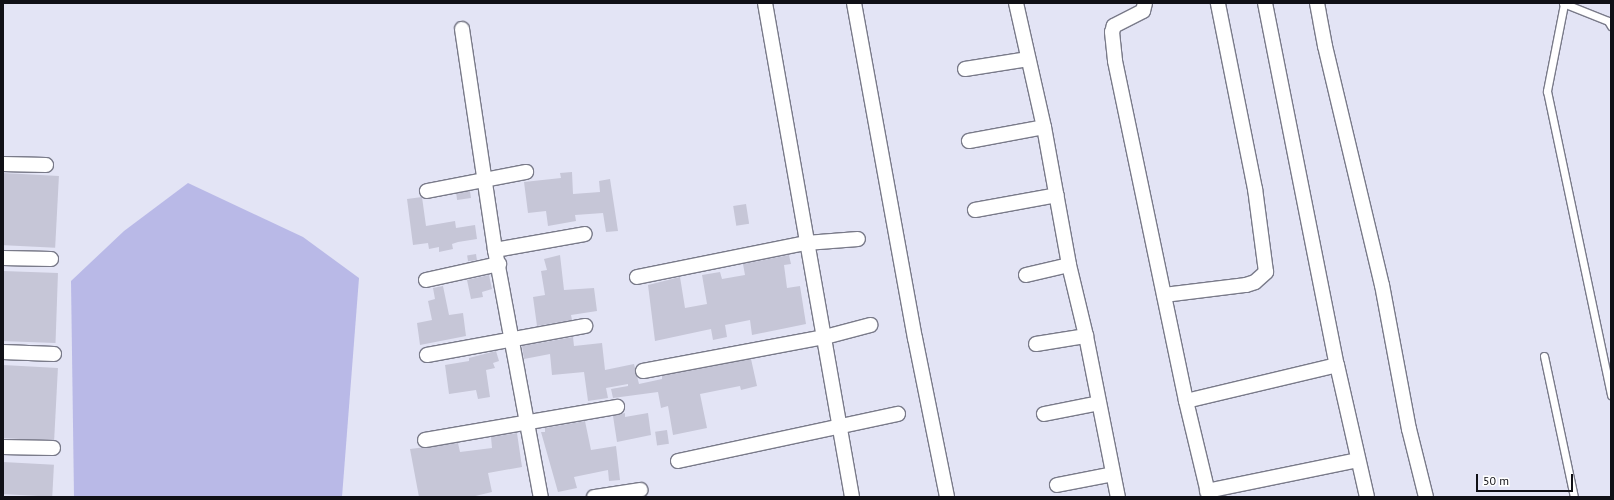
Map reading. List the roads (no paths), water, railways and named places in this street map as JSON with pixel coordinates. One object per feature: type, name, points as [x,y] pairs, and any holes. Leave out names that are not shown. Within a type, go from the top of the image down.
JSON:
[{"type":"street","points":[[765,3],[806,243],[825,337],[852,497]]},
{"type":"street","points":[[854,3],[915,338],[947,497]]},
{"type":"street","points":[[1016,3],[1044,127],[1069,265],[1086,336],[1118,497]]},
{"type":"street","points":[[1145,3],[1143,11],[1114,26],[1112,32],[1115,61],[1186,401],[1208,494],[1358,460]]},
{"type":"street","points":[[1164,295],[1255,282],[1266,272],[1255,189],[1218,3]]},
{"type":"street","points":[[1265,3],[1337,365],[1367,497]]},
{"type":"street","points":[[1317,3],[1325,46],[1382,285],[1409,429],[1426,497]]},
{"type":"street","points":[[462,29],[495,250],[499,264],[526,421],[541,497]]},
{"type":"street","points":[[965,68],[1028,59]]},
{"type":"street","points":[[969,141],[1044,127]]},
{"type":"street","points":[[3,164],[46,165]]},
{"type":"street","points":[[427,191],[526,172]]},
{"type":"street","points":[[975,210],[1057,195]]},
{"type":"street","points":[[495,250],[585,234]]},
{"type":"street","points":[[637,277],[806,243],[858,238]]},
{"type":"street","points":[[3,258],[51,260]]},
{"type":"street","points":[[426,280],[499,264]]},
{"type":"street","points":[[1026,275],[1069,265]]},
{"type":"street","points":[[642,371],[825,337],[870,325]]},
{"type":"street","points":[[427,355],[585,326]]},
{"type":"street","points":[[1036,344],[1086,336]]},
{"type":"street","points":[[3,352],[54,354]]},
{"type":"street","points":[[1186,401],[1337,365]]},
{"type":"street","points":[[1044,414],[1099,403]]},
{"type":"street","points":[[425,440],[526,421],[618,407]]},
{"type":"street","points":[[678,461],[898,414]]},
{"type":"street","points":[[3,447],[53,448]]},
{"type":"street","points":[[1057,485],[1113,474]]},
{"type":"street","points":[[594,497],[640,490]]},
{"type":"lane","points":[[1611,26],[1608,21],[1564,3],[1547,91],[1611,395]]},
{"type":"lane","points":[[1544,356],[1574,497]]},
{"type":"water","points":[[188,183],[303,237],[359,278],[342,497],[74,497],[71,281],[124,231]]}]
